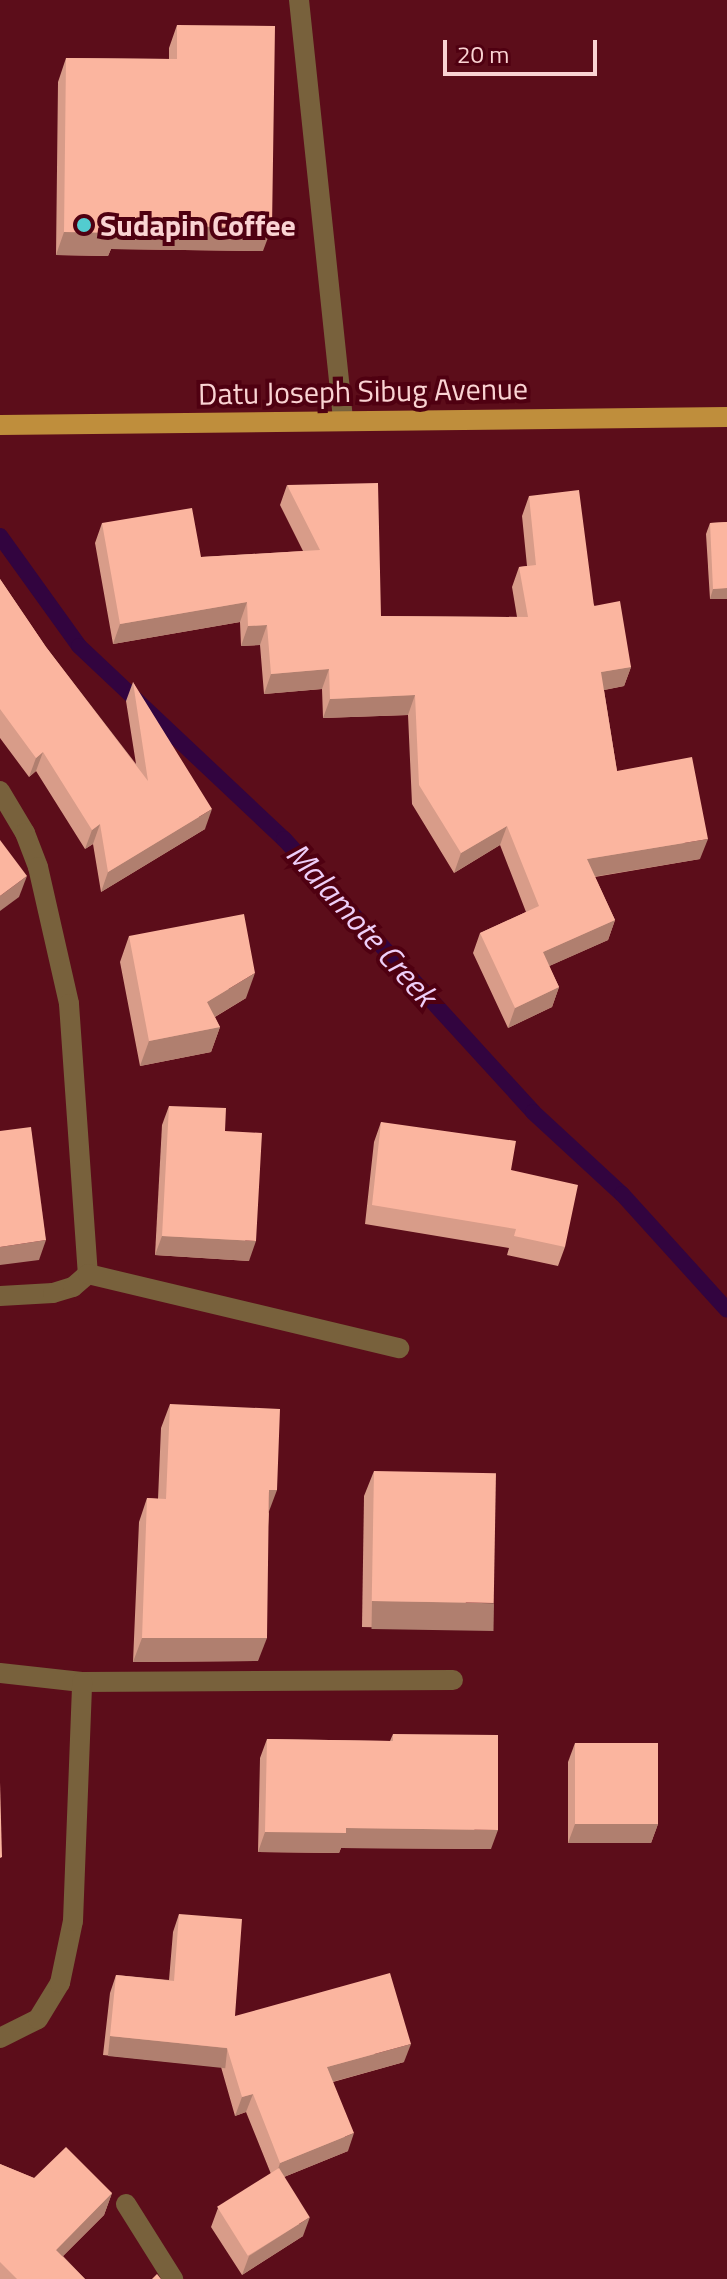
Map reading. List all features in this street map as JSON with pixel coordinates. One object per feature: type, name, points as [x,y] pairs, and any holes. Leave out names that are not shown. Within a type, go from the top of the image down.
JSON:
[{"type":"main road","name":"Datu Joseph Sibug Avenue","points":[[0,425],[727,417]]},
{"type":"street","points":[[299,0],[343,421]]},
{"type":"street","points":[[0,791],[25,833],[38,867],[69,1004],[88,1274]]},
{"type":"street","points":[[0,1296],[53,1293],[73,1287],[88,1274]]},
{"type":"street","points":[[88,1274],[399,1348]]},
{"type":"street","points":[[0,1673],[82,1682],[453,1680]]},
{"type":"street","points":[[0,2038],[38,2019],[60,1983],[73,1921],[82,1682]]},
{"type":"street","points":[[126,2204],[173,2279]]},
{"type":"building","points":[[177,25],[275,26],[272,227],[117,226],[117,233],[64,232],[66,58],[177,59]]},
{"type":"building","points":[[378,483],[381,616],[528,617],[519,567],[536,565],[529,496],[579,490],[594,606],[620,601],[631,667],[601,672],[617,771],[692,757],[708,839],[587,859],[615,920],[543,952],[559,987],[515,1008],[480,933],[539,906],[507,826],[461,853],[419,785],[415,695],[330,699],[329,669],[271,674],[267,625],[248,626],[247,602],[120,624],[102,523],[192,508],[201,557],[320,550],[287,485]]},
{"type":"building","points":[[727,522],[727,588],[713,589],[710,523]]},
{"type":"building","points":[[0,579],[46,647],[148,781],[133,682],[212,809],[108,872],[100,824],[92,830],[43,752],[36,758],[0,709]]},
{"type":"building","points":[[0,840],[27,876],[0,896]]},
{"type":"building","points":[[244,914],[255,973],[207,1002],[220,1027],[149,1041],[129,936]]},
{"type":"building","points":[[169,1106],[226,1108],[225,1131],[262,1133],[256,1241],[162,1236]]},
{"type":"building","points":[[381,1122],[516,1141],[511,1170],[578,1185],[565,1247],[514,1236],[516,1229],[372,1205]]},
{"type":"building","points":[[31,1127],[46,1240],[0,1247],[0,1131]]},
{"type":"building","points":[[170,1404],[280,1409],[277,1490],[269,1490],[267,1638],[142,1638],[147,1498],[166,1499]]},
{"type":"building","points":[[374,1471],[496,1473],[494,1603],[372,1601]]},
{"type":"building","points":[[393,1734],[498,1735],[498,1830],[346,1828],[346,1833],[265,1832],[267,1739],[393,1741]]},
{"type":"building","points":[[575,1743],[658,1743],[658,1824],[575,1824]]},
{"type":"building","points":[[0,1782],[2,1857],[0,1858]]},
{"type":"building","points":[[179,1914],[242,1919],[235,2016],[390,1973],[411,2044],[327,2067],[354,2133],[280,2163],[253,2094],[242,2097],[227,2048],[110,2036],[116,1975],[174,1981]]},
{"type":"building","points":[[66,2147],[112,2193],[56,2250],[85,2279],[17,2279],[0,2262],[0,2164],[34,2178]]},
{"type":"building","points":[[279,2168],[310,2217],[248,2256],[217,2207]]},
{"type":"waterway","name":"Malamote Creek","points":[[0,536],[79,646],[284,839],[533,1112],[622,1194],[727,1310]]},
{"type":"place","name":"Sudapin Coffee","points":[[84,225]]}]
